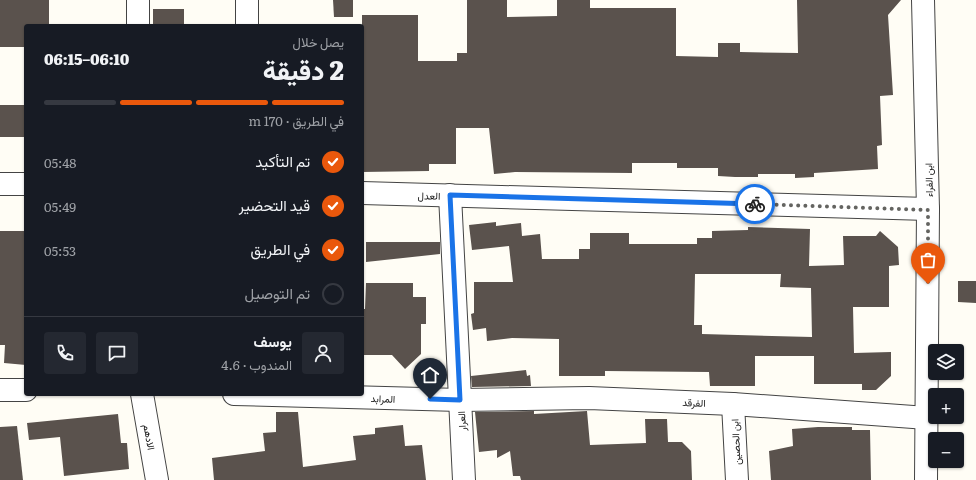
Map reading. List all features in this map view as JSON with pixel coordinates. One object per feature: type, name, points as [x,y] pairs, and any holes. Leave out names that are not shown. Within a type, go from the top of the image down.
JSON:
[{"type":"street","points":[[138,0],[138,24]]},
{"type":"street","points":[[247,0],[247,24]]},
{"type":"street","name":"ابن الفراء","points":[[923,0],[928,210],[926,480]]},
{"type":"street","points":[[0,184],[24,184]]},
{"type":"street","name":"العدل","points":[[364,193],[928,210]]},
{"type":"street","name":"العرار","points":[[450,195],[464,480]]},
{"type":"street","points":[[0,390],[24,390]]},
{"type":"street","name":"الادهم","points":[[142,396],[157,480]]},
{"type":"street","name":"المرابد","points":[[309,396],[460,400]]},
{"type":"street","name":"الفرقد","points":[[460,400],[589,398],[734,404],[927,418]]},
{"type":"street","name":"ابن الحصين","points":[[734,404],[737,480]]},
{"type":"building","points":[[0,0],[49,0],[49,24],[24,24],[24,47],[0,47]]},
{"type":"building","points":[[333,0],[353,0],[353,17],[334,17]]},
{"type":"building","points":[[467,0],[507,0],[507,17],[557,16],[557,0],[590,0],[590,8],[676,8],[676,56],[718,57],[718,43],[740,43],[740,52],[798,53],[797,0],[901,0],[888,15],[893,95],[880,96],[882,145],[877,146],[878,169],[814,173],[814,177],[795,178],[795,174],[758,174],[758,177],[718,176],[718,168],[677,168],[677,163],[632,163],[632,173],[515,172],[494,174],[489,128],[456,128],[456,164],[429,164],[429,171],[364,172],[364,24],[362,24],[362,15],[418,15],[418,61],[457,61],[457,53],[467,53]]},
{"type":"building","points":[[153,9],[184,9],[184,24],[153,24]]},
{"type":"building","points":[[0,105],[24,105],[24,137],[0,137]]},
{"type":"building","points":[[496,222],[496,226],[521,223],[522,236],[540,234],[542,259],[579,259],[579,249],[590,249],[590,233],[629,233],[629,244],[697,244],[697,238],[712,238],[712,231],[748,230],[748,227],[810,229],[809,266],[844,265],[843,236],[876,236],[880,231],[898,247],[899,265],[889,266],[889,307],[853,307],[854,353],[891,352],[891,376],[876,390],[862,390],[862,384],[814,384],[814,356],[755,356],[755,386],[710,386],[709,372],[605,371],[605,376],[559,376],[559,339],[512,338],[487,341],[486,328],[473,330],[471,314],[474,313],[474,282],[513,282],[509,246],[472,250],[469,225]],"holes":[[[695,274],[781,274],[780,287],[811,288],[812,337],[702,334],[702,325],[694,325]]]},
{"type":"building","points":[[0,231],[24,231],[24,365],[4,363],[5,345],[0,345]]},
{"type":"building","points":[[366,242],[440,242],[440,254],[366,262]]},
{"type":"building","points":[[958,281],[976,281],[976,303],[958,302]]},
{"type":"building","points":[[366,283],[413,283],[413,297],[426,297],[426,324],[421,324],[421,354],[405,369],[392,355],[364,355]]},
{"type":"building","points":[[526,370],[527,376],[530,375],[531,386],[472,387],[471,376]]},
{"type":"building","points":[[534,411],[534,414],[587,411],[590,445],[646,443],[645,419],[667,419],[668,442],[682,442],[691,451],[692,480],[521,480],[520,476],[513,476],[510,451],[497,458],[497,450],[479,452],[475,412]]},
{"type":"building","points":[[276,412],[298,412],[303,467],[356,460],[353,436],[375,434],[375,428],[403,425],[405,446],[422,445],[426,480],[214,480],[212,458],[265,451],[263,433],[276,432]]},
{"type":"building","points":[[118,414],[121,443],[127,443],[129,469],[64,476],[60,437],[29,440],[27,423]]},
{"type":"building","points":[[17,426],[23,480],[0,480],[0,427]]},
{"type":"building","points":[[852,427],[852,430],[870,430],[871,480],[771,480],[769,451],[793,446],[792,429]]},
{"type":"way so far","points":[[755,204],[928,210],[928,284]]},
{"type":"route","points":[[430,399],[460,400],[450,195],[755,204]]}]
